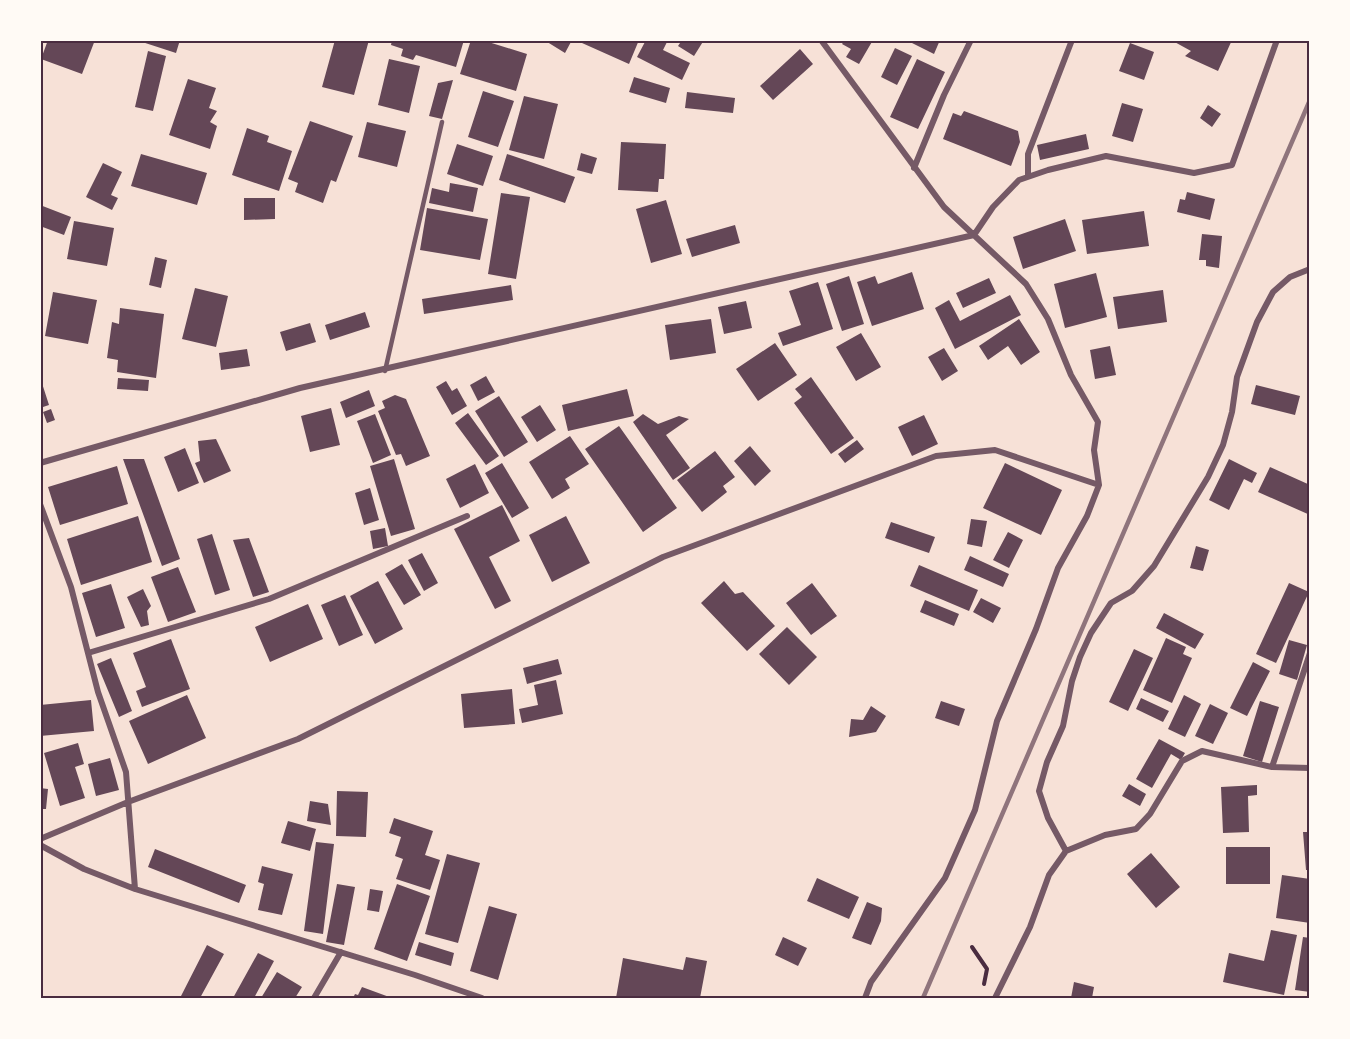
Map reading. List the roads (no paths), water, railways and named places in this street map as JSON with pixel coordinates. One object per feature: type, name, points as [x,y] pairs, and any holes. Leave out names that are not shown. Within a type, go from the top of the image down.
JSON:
[{"type":"street","points":[[821,40],[944,207],[1026,284],[1048,319],[1071,375],[1098,422],[1094,450],[1099,485],[1087,516],[1058,568],[1036,629],[997,721],[975,810],[945,878],[871,982],[865,999]]},
{"type":"street","points":[[914,168],[944,95],[971,40]]},
{"type":"street","points":[[1028,176],[1028,154],[1072,40]]},
{"type":"street","points":[[40,463],[300,388],[385,371],[974,235],[993,207],[1018,180],[1106,156],[1194,173],[1232,165],[1277,40]]},
{"type":"street","points":[[1066,851],[1048,818],[1039,791],[1047,762],[1063,726],[1072,681],[1080,657],[1091,633],[1111,603],[1132,591],[1154,566],[1208,477],[1229,423],[1237,377],[1257,322],[1273,292],[1290,277],[1310,269]]},
{"type":"street","points":[[40,839],[128,802],[298,739],[663,557],[936,456],[995,450],[1099,485]]},
{"type":"street","points":[[40,504],[71,586],[98,692],[126,772],[135,889]]},
{"type":"street","points":[[88,653],[269,599],[467,516]]},
{"type":"street","points":[[1272,767],[1310,653]]},
{"type":"street","points":[[995,999],[1030,927],[1049,875],[1066,851],[1105,835],[1136,830],[1150,813],[1182,762],[1202,751],[1272,767],[1310,768]]},
{"type":"street","points":[[40,845],[84,870],[135,889],[341,952],[482,999]]},
{"type":"street","points":[[314,999],[341,952]]},
{"type":"lane","points":[[385,371],[442,122]]},
{"type":"railway","points":[[923,998],[1310,100]]}]
